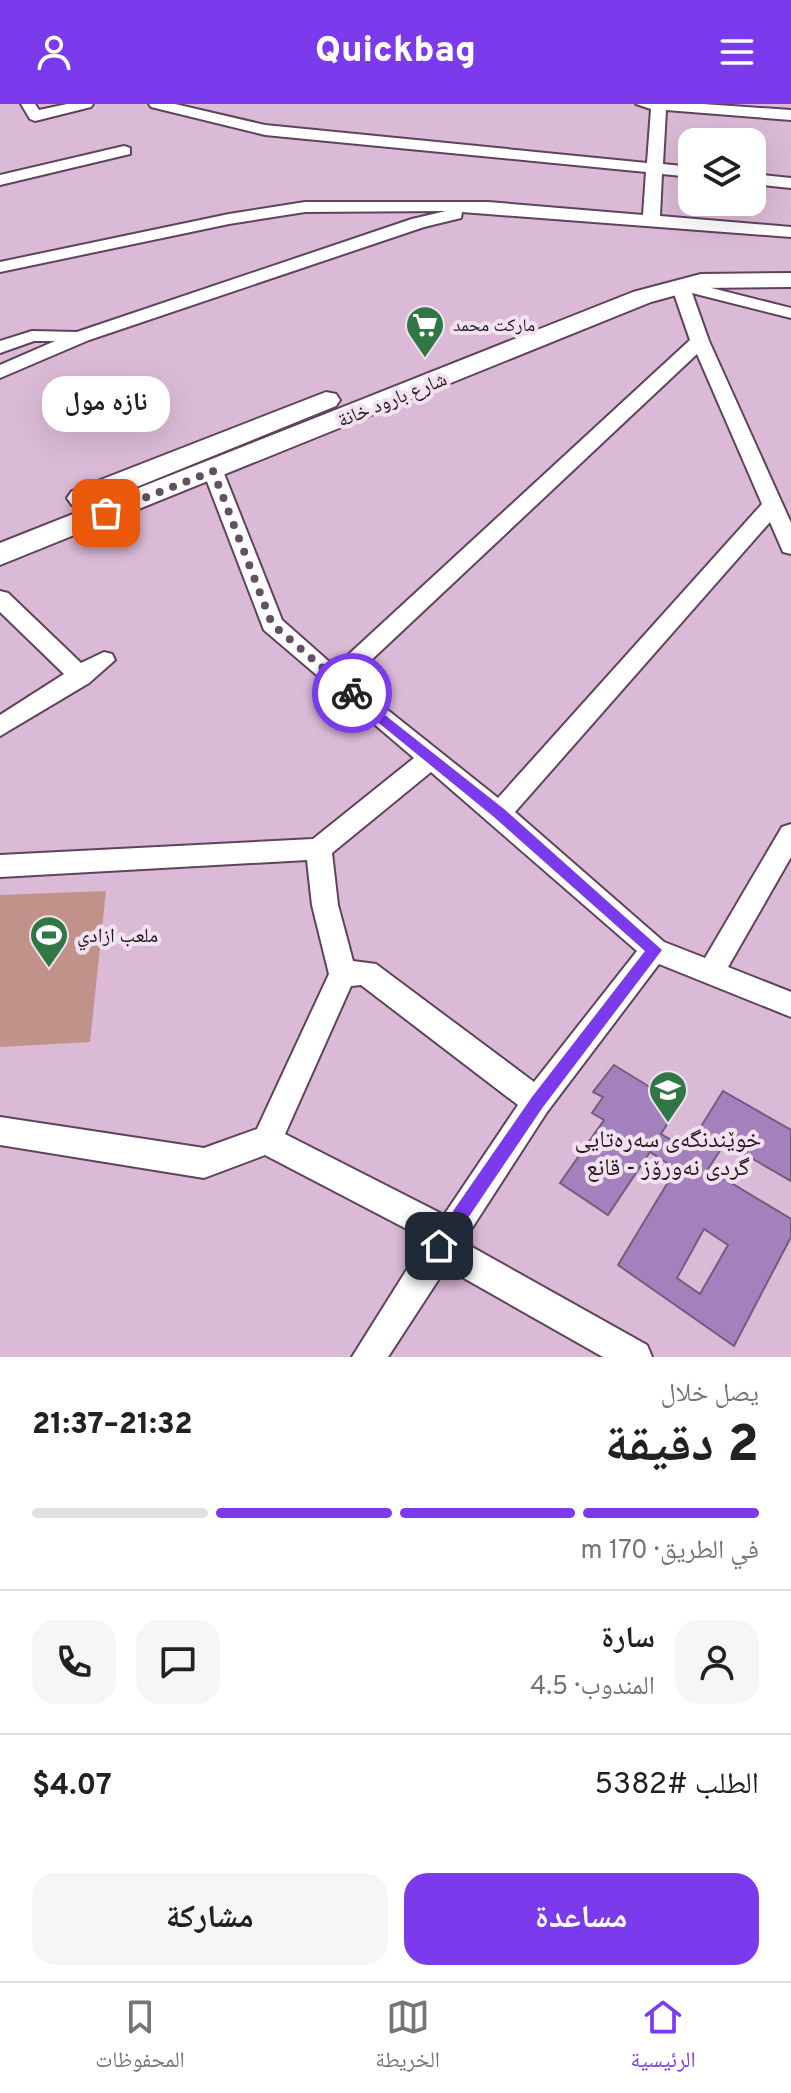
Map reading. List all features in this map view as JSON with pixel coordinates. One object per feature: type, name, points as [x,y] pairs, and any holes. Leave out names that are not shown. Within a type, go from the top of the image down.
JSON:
[{"type":"main road","name":"شارع بارود خانة","points":[[0,555],[213,471],[531,332],[630,284],[673,272],[713,266],[791,266]]},
{"type":"main road","name":"شارع بارود خانة","points":[[0,531],[531,332],[680,285],[720,280],[791,280]]},
{"type":"street","points":[[28,104],[35,116],[86,104]]},
{"type":"street","points":[[156,104],[265,130],[678,171]]},
{"type":"street","points":[[651,220],[653,105],[791,115]]},
{"type":"street","points":[[0,180],[124,151]]},
{"type":"street","points":[[766,180],[791,183]]},
{"type":"street","points":[[0,267],[229,219],[305,207],[394,204],[488,207],[791,232]]},
{"type":"street","points":[[0,372],[83,336],[418,223],[488,207]]},
{"type":"street","points":[[680,285],[791,313]]},
{"type":"street","points":[[680,285],[700,341],[791,547]]},
{"type":"street","points":[[0,347],[32,336],[83,336]]},
{"type":"street","points":[[335,680],[700,341]]},
{"type":"street","points":[[213,471],[272,624],[335,680],[499,813],[654,950],[791,1005]]},
{"type":"street","points":[[499,813],[773,505]]},
{"type":"street","points":[[0,599],[81,677]]},
{"type":"street","points":[[0,727],[104,660]]},
{"type":"street","points":[[0,866],[319,849],[431,758]]},
{"type":"street","points":[[711,972],[791,834]]},
{"type":"street","points":[[0,1131],[204,1163],[267,1140],[343,974],[325,905],[319,849]]},
{"type":"street","points":[[369,1357],[537,1102],[654,950]]},
{"type":"street","points":[[343,974],[366,973],[537,1102]]},
{"type":"street","points":[[267,1140],[444,1240],[632,1356]]},
{"type":"shaded area","name":"ملعب ازادي","points":[[106,891],[90,1042],[0,1047],[0,895]]},
{"type":"building","points":[[614,1065],[679,1105],[661,1134],[687,1149],[723,1091],[791,1130],[791,1181],[725,1143],[708,1169],[791,1219],[791,1237],[734,1346],[618,1265],[676,1169],[650,1152],[608,1215],[560,1183],[604,1120],[592,1113],[603,1097],[593,1092]],"holes":[[[704,1229],[728,1245],[700,1294],[677,1278]]]},
{"type":"way so far","points":[[106,513],[213,471],[272,624],[352,693]]},
{"type":"place","name":"ماركت محمد","points":[[425,359]]},
{"type":"place","name":"نازه مول","points":[[106,513]]},
{"type":"place","name":"ملعب ازادي","points":[[49,969]]},
{"type":"place","name":"خوێندنگەی سەرەتایی گردی نەورۆز - قانع","points":[[668,1124]]},
{"type":"route","points":[[352,693],[499,813],[654,950],[537,1102],[439,1246]]}]
